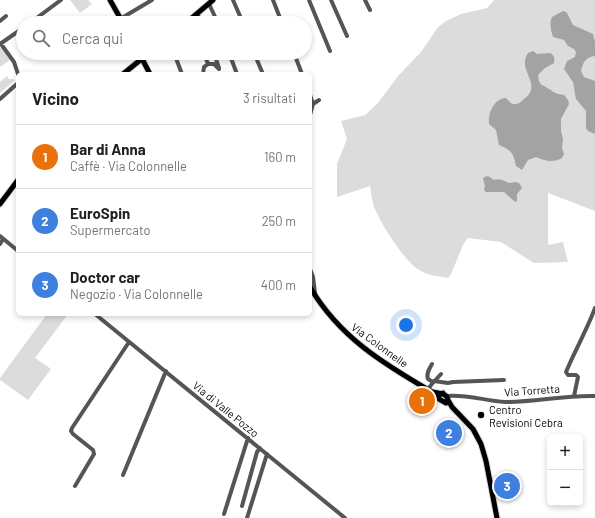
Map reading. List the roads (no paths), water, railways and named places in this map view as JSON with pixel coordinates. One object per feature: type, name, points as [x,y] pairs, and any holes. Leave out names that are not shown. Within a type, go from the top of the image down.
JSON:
[{"type":"main road","points":[[110,0],[119,16]]},
{"type":"main road","points":[[197,14],[213,0]]},
{"type":"main road","points":[[126,72],[141,60]]},
{"type":"main road","points":[[143,60],[149,72]]},
{"type":"main road","points":[[0,204],[16,183]]},
{"type":"main road","name":"Via Colonnelle","points":[[312,291],[332,318],[355,341],[430,391],[439,399],[447,399]]},
{"type":"main road","name":"Via Colonnelle","points":[[430,391],[447,399],[471,426],[481,444],[486,461],[497,518]]},
{"type":"street","points":[[39,16],[61,0]]},
{"type":"street","points":[[129,16],[152,0]]},
{"type":"street","points":[[233,0],[239,16]]},
{"type":"street","points":[[273,0],[279,16]]},
{"type":"street","points":[[309,0],[330,51]]},
{"type":"street","points":[[331,0],[346,36]]},
{"type":"street","points":[[366,0],[370,10]]},
{"type":"street","points":[[209,4],[215,16]]},
{"type":"street","points":[[0,21],[6,16]]},
{"type":"street","points":[[16,33],[1,44],[15,63],[17,72]]},
{"type":"street","points":[[177,60],[181,72]]},
{"type":"street","points":[[207,60],[208,64]]},
{"type":"street","points":[[203,72],[204,68],[208,64],[214,64],[219,69],[216,60]]},
{"type":"street","points":[[232,60],[236,72]]},
{"type":"street","points":[[257,60],[262,72]]},
{"type":"street","points":[[297,60],[301,72]]},
{"type":"street","points":[[0,99],[16,85]]},
{"type":"street","points":[[313,104],[319,100]]},
{"type":"street","points":[[312,101],[312,108]]},
{"type":"street","points":[[0,244],[1,237]]},
{"type":"street","points":[[1,237],[16,249]]},
{"type":"street","points":[[312,276],[315,296]]},
{"type":"street","points":[[574,396],[578,376],[568,375],[566,372],[570,361],[585,334],[595,308]]},
{"type":"street","name":"Via di Valle Pozzo","points":[[97,316],[248,438],[340,516],[345,518]]},
{"type":"street","points":[[75,486],[94,454],[93,450],[73,434],[71,429],[129,342]]},
{"type":"street","points":[[432,364],[428,371],[427,377],[434,382],[448,383],[504,380]]},
{"type":"street","points":[[124,475],[166,371]]},
{"type":"street","points":[[430,391],[434,382],[441,374]]},
{"type":"street","name":"Via Torretta","points":[[447,399],[460,396],[510,402],[574,396],[595,396]]},
{"type":"street","points":[[224,514],[248,438]]},
{"type":"street","points":[[242,506],[257,452],[260,448]]},
{"type":"street","points":[[247,518],[267,454]]},
{"type":"place","name":"Bar di Anna","points":[[422,401]]},
{"type":"place","name":"Centro Revisioni Cebra","points":[[481,415]]},
{"type":"place","name":"EuroSpin","points":[[449,433]]},
{"type":"place","name":"Doctor car","points":[[507,486]]}]
